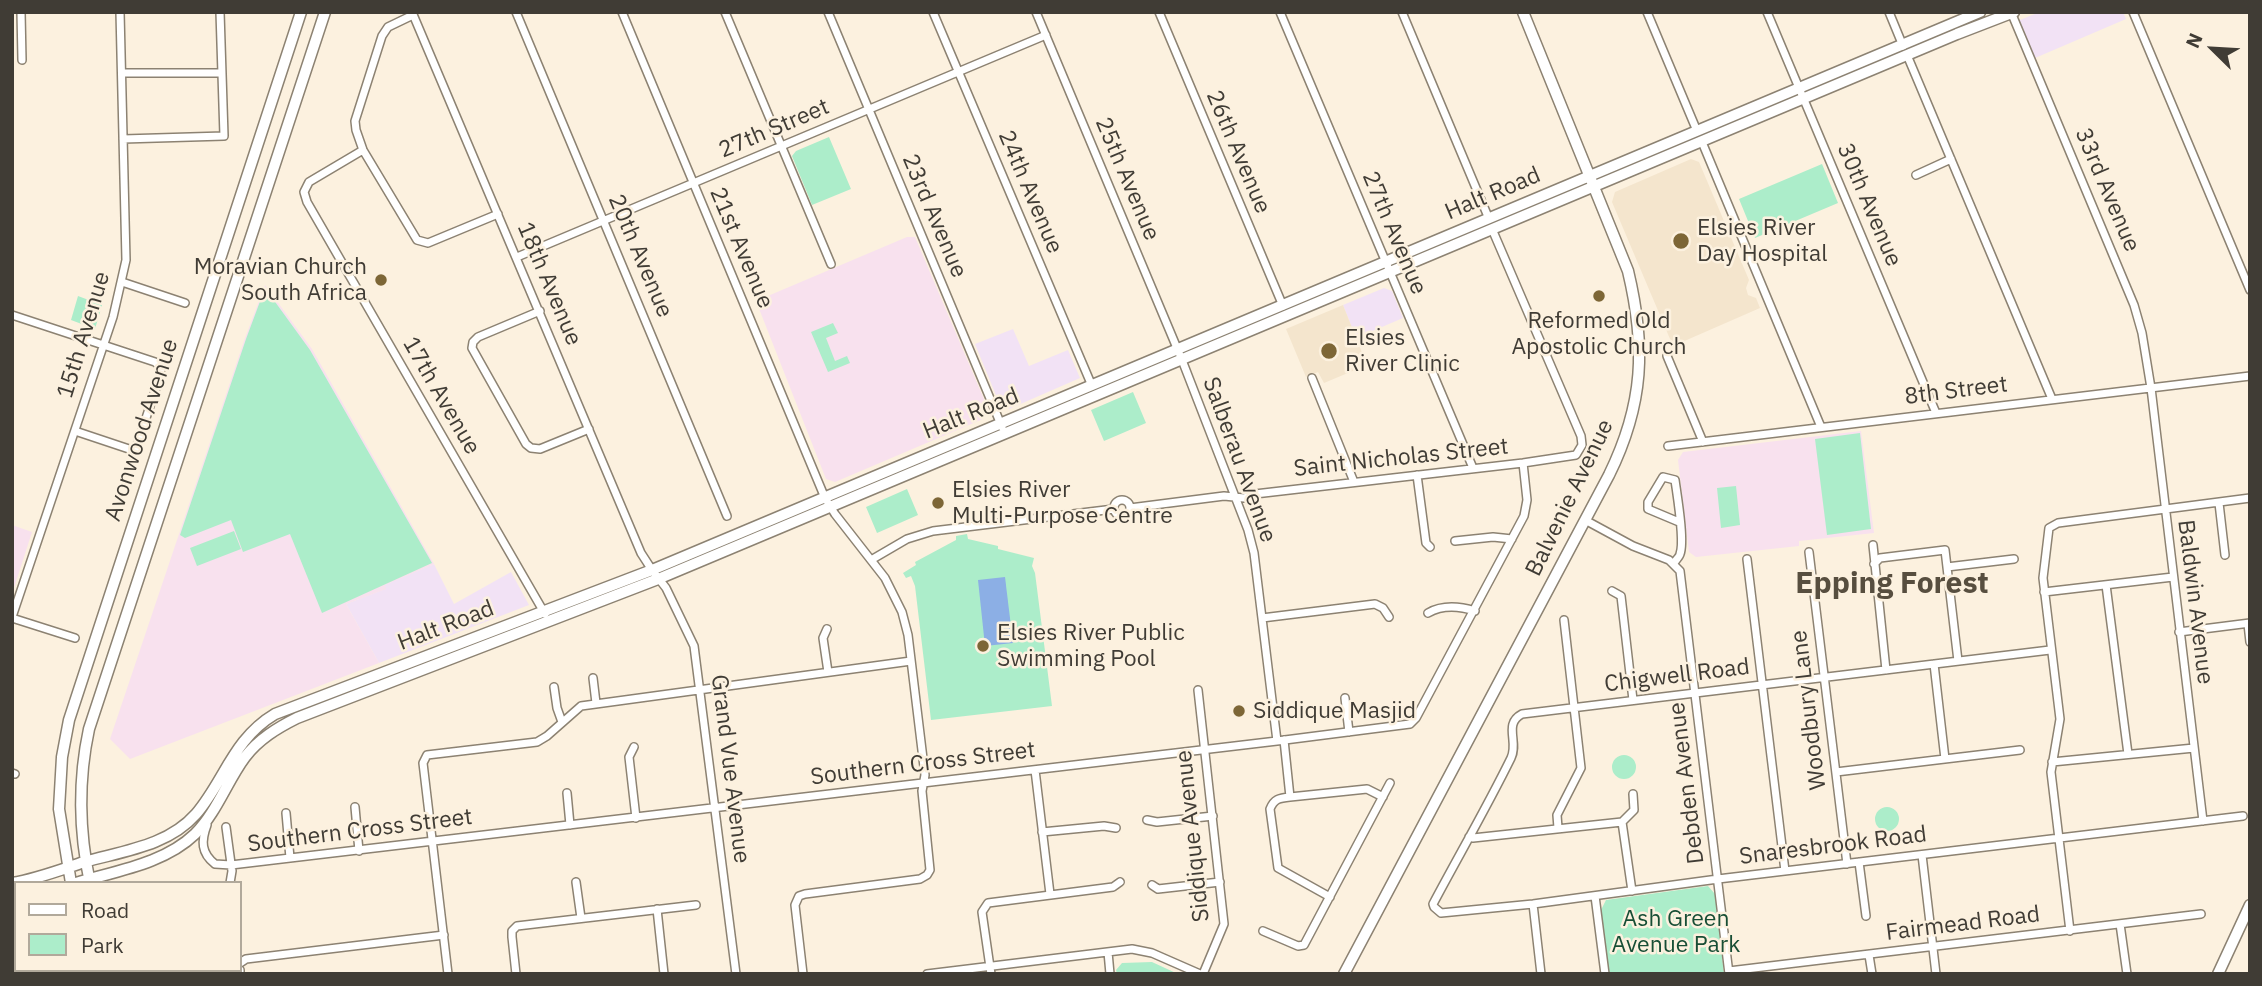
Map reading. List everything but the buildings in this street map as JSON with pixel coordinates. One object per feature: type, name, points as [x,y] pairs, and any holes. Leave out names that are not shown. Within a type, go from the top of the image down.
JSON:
[{"type":"street","points":[[21,12],[22,60]]},
{"type":"street","name":"15th Avenue","points":[[12,617],[116,308],[126,260],[120,12]]},
{"type":"street","points":[[123,139],[224,136],[220,12]]},
{"type":"street","name":"Avonwood Avenue","points":[[72,881],[59,809],[62,757],[69,720],[301,12]]},
{"type":"street","name":"Avonwood Avenue","points":[[90,881],[82,831],[81,800],[83,762],[89,729],[326,12]]},
{"type":"street","name":"20th Avenue","points":[[516,12],[727,516]]},
{"type":"street","name":"21st Avenue","points":[[622,12],[828,502],[885,578],[897,601],[908,635],[925,775],[922,791],[929,873],[920,879],[799,896],[795,905],[803,974]]},
{"type":"street","points":[[725,12],[831,264]]},
{"type":"street","name":"23rd Avenue","points":[[828,12],[1003,429]]},
{"type":"street","name":"24th Avenue","points":[[933,12],[1092,386]]},
{"type":"street","name":"25th Avenue","points":[[1037,12],[1180,355]]},
{"type":"street","name":"26th Avenue","points":[[1159,12],[1283,306]]},
{"type":"street","name":"27th Avenue","points":[[1280,12],[1472,468]]},
{"type":"street","points":[[1402,12],[1491,224]]},
{"type":"street","name":"Balvenie Avenue","points":[[1344,974],[1617,459],[1633,411],[1640,355],[1636,304],[1628,271],[1523,12]]},
{"type":"street","points":[[1647,12],[1821,427]]},
{"type":"street","name":"30th Avenue","points":[[1767,12],[1937,413]]},
{"type":"street","points":[[1889,12],[2052,399]]},
{"type":"street","name":"Halt Road","points":[[1905,50],[1980,12]]},
{"type":"street","points":[[2133,12],[2250,290]]},
{"type":"street","name":"Halt Road","points":[[19,881],[158,841],[180,829],[203,805],[245,739],[275,714],[655,575],[1905,50],[2012,13]]},
{"type":"street","name":"33rd Avenue","points":[[2012,13],[2134,305],[2142,332],[2151,388]]},
{"type":"street","points":[[413,14],[388,27],[382,36],[355,121],[358,140],[417,240],[433,241],[499,214]]},
{"type":"street","name":"18th Avenue","points":[[413,14],[641,553],[655,575]]},
{"type":"street","name":"27th Street","points":[[517,257],[1046,35]]},
{"type":"street","points":[[122,73],[222,73]]},
{"type":"street","name":"17th Avenue","points":[[363,150],[309,182],[305,190],[307,202],[546,616]]},
{"type":"street","points":[[1916,175],[1951,159]]},
{"type":"street","name":"Saint Nicholas Street","points":[[1236,497],[1572,457],[1578,452],[1582,445],[1581,436],[1491,224]]},
{"type":"street","name":"Halt Road","points":[[1003,429],[1092,386],[1180,355],[1283,306],[1388,268]]},
{"type":"street","points":[[122,282],[185,303]]},
{"type":"street","points":[[540,311],[478,337],[472,348],[526,444],[531,448],[540,449],[589,429]]},
{"type":"street","points":[[12,315],[155,362],[161,367],[135,451],[75,431]]},
{"type":"street","name":"Salberau Avenue","points":[[1180,355],[1251,541],[1290,797]]},
{"type":"street","points":[[1667,356],[1703,442]]},
{"type":"street","name":"8th Street","points":[[1668,446],[2250,376]]},
{"type":"street","points":[[1312,378],[1354,482]]},
{"type":"street","name":"Baldwin Avenue","points":[[2151,388],[2203,821]]},
{"type":"street","name":"Southern Cross Street","points":[[214,808],[203,835],[204,853],[215,864],[232,865],[1410,724],[1416,718],[1475,611],[1526,508],[1527,490],[1523,463]]},
{"type":"street","points":[[1417,475],[1426,543],[1430,547]]},
{"type":"street","points":[[1585,520],[1674,563],[1681,548],[1679,522],[1675,480],[1663,477],[1648,502],[1648,509],[1679,522]]},
{"type":"street","points":[[871,561],[907,538],[933,531],[1114,509],[1116,514],[1121,516],[1128,513],[1130,508],[1224,496],[1236,497]]},
{"type":"street","points":[[2070,930],[2052,782],[2052,762],[2060,719],[2043,578],[2047,533],[2052,525],[2250,498]]},
{"type":"street","points":[[2219,503],[2225,555]]},
{"type":"street","points":[[1455,541],[1493,537],[1512,539]]},
{"type":"street","points":[[1873,545],[1886,670]]},
{"type":"street","points":[[1874,564],[1880,558],[1945,550],[1958,661]]},
{"type":"street","name":"Woodbury Lane","points":[[1809,552],[1847,864]]},
{"type":"street","points":[[1747,559],[1785,871]]},
{"type":"street","points":[[1947,567],[2014,559]]},
{"type":"street","name":"Debden Avenue","points":[[1674,563],[1681,576],[1729,973]]},
{"type":"street","name":"Grand Vue Avenue","points":[[655,575],[671,598],[693,642],[736,974]]},
{"type":"street","points":[[2044,592],[2173,577]]},
{"type":"street","points":[[2106,585],[2127,754]]},
{"type":"street","points":[[1612,591],[1621,596],[1633,701]]},
{"type":"street","points":[[1262,618],[1375,604],[1383,608],[1389,617]]},
{"type":"street","points":[[1428,613],[1437,608],[1462,607],[1475,611]]},
{"type":"street","name":"Halt Road","points":[[90,881],[157,858],[195,833],[205,822],[245,757],[280,726],[546,616]]},
{"type":"street","points":[[12,617],[75,638]]},
{"type":"street","points":[[1558,828],[1557,815],[1581,768],[1564,620]]},
{"type":"street","points":[[2179,632],[2249,623],[2250,642]]},
{"type":"street","points":[[827,629],[823,638],[828,672]]},
{"type":"street","name":"Chigwell Road","points":[[1433,904],[1513,755],[1511,729],[1515,719],[1522,714],[2050,650]]},
{"type":"street","points":[[448,974],[423,763],[427,755],[537,742],[543,740],[579,707],[911,661]]},
{"type":"street","points":[[1934,664],[1945,759]]},
{"type":"street","points":[[593,678],[596,704]]},
{"type":"street","points":[[554,687],[556,708],[562,722]]},
{"type":"street","name":"Siddique Avenue","points":[[1198,690],[1224,924],[1201,974]]},
{"type":"street","points":[[1345,698],[1349,732]]},
{"type":"street","points":[[634,747],[629,757],[636,818]]},
{"type":"street","points":[[2052,762],[2194,748]]},
{"type":"street","points":[[1836,772],[2020,750]]},
{"type":"street","points":[[1035,770],[1050,894]]},
{"type":"street","points":[[1263,931],[1298,946],[1304,945],[1390,783]]},
{"type":"street","points":[[1330,897],[1278,868],[1270,809],[1272,802],[1278,798],[1367,789],[1383,797]]},
{"type":"street","points":[[567,793],[570,825]]},
{"type":"street","points":[[1469,836],[1473,838],[1622,822],[1634,810],[1633,794]]},
{"type":"street","points":[[355,807],[359,851]]},
{"type":"street","points":[[286,813],[290,858]]},
{"type":"street","points":[[1147,820],[1157,822],[1213,816]]},
{"type":"street","name":"Snaresbrook Road","points":[[1433,904],[1435,910],[1441,913],[1533,904],[2243,816]]},
{"type":"street","points":[[1622,822],[1632,891]]},
{"type":"street","points":[[1042,832],[1104,825],[1116,828]]},
{"type":"street","points":[[226,827],[232,865],[230,881]]},
{"type":"street","points":[[1922,855],[1936,974]]},
{"type":"street","points":[[1859,862],[1866,916]]},
{"type":"street","points":[[576,882],[581,918]]},
{"type":"street","points":[[990,970],[982,912],[985,905],[1113,887],[1120,882]]},
{"type":"street","points":[[1152,885],[1158,889],[1220,882]]},
{"type":"street","points":[[1595,896],[1605,974]]},
{"type":"street","points":[[1533,904],[1541,974]]},
{"type":"street","points":[[516,974],[512,937],[514,928],[696,905]]},
{"type":"street","points":[[2218,974],[2250,905]]},
{"type":"street","points":[[657,909],[664,974]]},
{"type":"street","name":"Fairmead Road","points":[[1729,973],[2201,914]]},
{"type":"street","points":[[2120,924],[2127,974]]},
{"type":"street","points":[[242,962],[246,959],[444,935]]},
{"type":"street","points":[[927,974],[990,970],[1132,949],[1146,951],[1201,974]]},
{"type":"street","points":[[1108,952],[1110,974]]},
{"type":"street","points":[[1870,955],[1872,974]]},
{"type":"street","points":[[1797,963],[1798,974]]},
{"type":"shaded area","points":[[2040,12],[2123,12],[2126,19],[2035,58],[2020,20]]},
{"type":"shaded area","name":"Elsies River Day Hospital","points":[[1691,159],[1699,162],[1749,280],[1746,288],[1748,295],[1756,298],[1760,308],[1673,346],[1612,202],[1615,192]]},
{"type":"shaded area","points":[[907,237],[915,237],[989,411],[983,419],[835,482],[826,479],[756,301]]},
{"type":"shaded area","points":[[265,285],[312,349],[434,564],[385,585],[386,589],[346,604],[379,663],[130,759],[110,739]]},
{"type":"shaded area","points":[[1384,288],[1392,291],[1403,318],[1356,338],[1343,305]]},
{"type":"shaded area","name":"Elsies River Clinic","points":[[1343,305],[1367,365],[1324,383],[1318,372],[1306,377],[1286,329]]},
{"type":"shaded area","points":[[1013,329],[1029,366],[1068,350],[1080,378],[1009,409],[1000,405],[975,344]]},
{"type":"shaded area","points":[[1861,431],[1874,533],[1799,541],[1799,546],[1696,557],[1689,552],[1678,460],[1683,452]]},
{"type":"shaded area","points":[[12,525],[32,532],[12,594]]},
{"type":"shaded area","points":[[434,564],[454,604],[511,572],[529,605],[379,663],[346,604],[385,589],[384,585]]},
{"type":"green space","points":[[829,137],[851,189],[812,205],[792,156],[796,151]]},
{"type":"green space","points":[[1822,164],[1838,203],[1755,238],[1739,199]]},
{"type":"green space","points":[[265,288],[310,350],[432,563],[322,613],[290,534],[243,552],[231,520],[185,538],[180,535]]},
{"type":"green space","points":[[78,296],[102,305],[95,329],[71,320]]},
{"type":"green space","points":[[833,323],[838,333],[826,338],[835,361],[847,356],[850,363],[828,372],[811,332]]},
{"type":"green space","points":[[1133,392],[1146,423],[1104,441],[1091,410]]},
{"type":"green space","points":[[1860,433],[1871,529],[1827,535],[1815,439]]},
{"type":"green space","points":[[1736,486],[1740,525],[1721,528],[1717,488]]},
{"type":"green space","points":[[907,489],[918,515],[877,533],[866,507]]},
{"type":"green space","points":[[234,531],[241,549],[197,566],[190,548]]},
{"type":"green space","name":"Elsies River Public Swimming Pool","points":[[967,534],[968,539],[1034,558],[1032,566],[1052,706],[931,720],[915,586],[911,576],[906,578],[903,573],[916,565],[915,562],[956,540],[956,536]]},
{"type":"green space","points":[[1624,755],[1635,762],[1636,767],[1629,778],[1624,779],[1613,772],[1612,767],[1619,756]]},
{"type":"green space","points":[[1887,807],[1895,811],[1899,819],[1895,827],[1887,831],[1879,827],[1875,819],[1879,811]]},
{"type":"green space","name":"Ash Green Avenue Park","points":[[1708,886],[1715,894],[1724,974],[1609,974],[1601,910],[1606,900]]},
{"type":"green space","points":[[1152,962],[1178,974],[1117,974],[1116,970],[1122,963]]},
{"type":"water","points":[[1005,577],[1013,643],[985,646],[978,580]]},
{"type":"place","name":"Elsies River Day Hospital","points":[[1681,241]]},
{"type":"place","name":"Moravian Church South Africa","points":[[381,280]]},
{"type":"place","name":"Reformed Old Apostolic Church","points":[[1599,296]]},
{"type":"place","name":"Elsies River Clinic","points":[[1329,351]]},
{"type":"place","name":"Elsies River Multi-Purpose Centre","points":[[938,503]]},
{"type":"place","name":"Elsies River Public Swimming Pool","points":[[983,646]]},
{"type":"place","name":"Siddique Masjid","points":[[1239,711]]},
{"type":"district","name":"Epping Forest","points":[[1892,584]]}]
